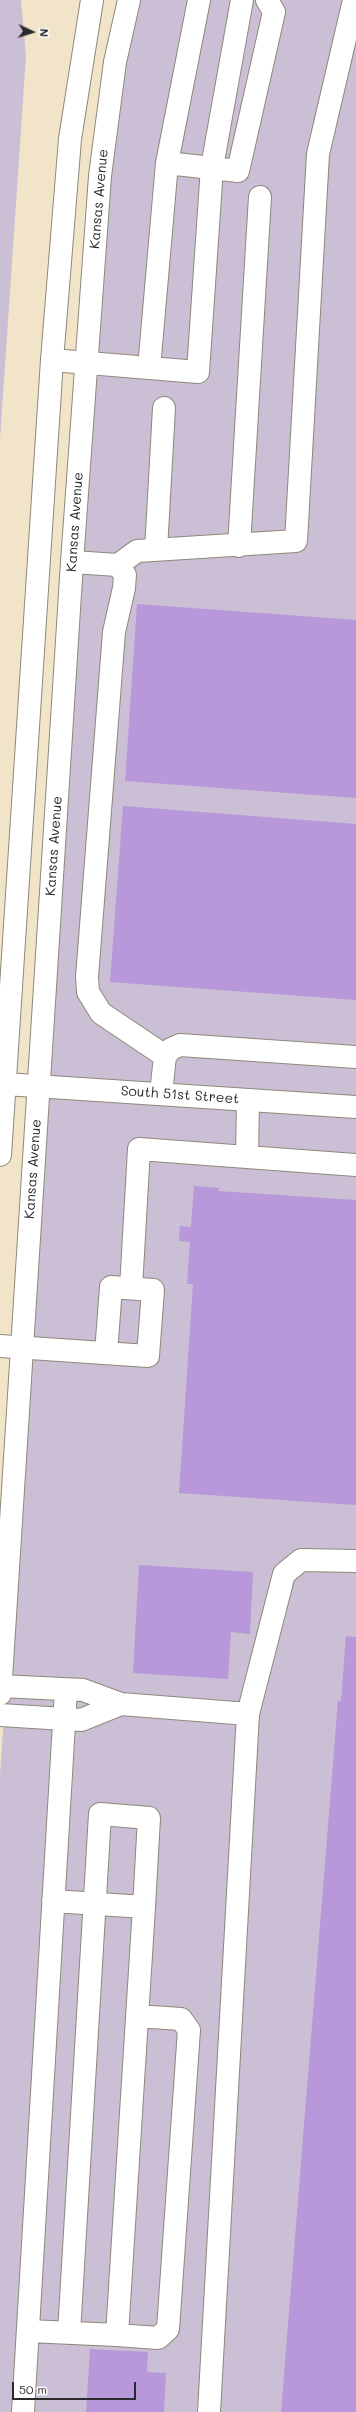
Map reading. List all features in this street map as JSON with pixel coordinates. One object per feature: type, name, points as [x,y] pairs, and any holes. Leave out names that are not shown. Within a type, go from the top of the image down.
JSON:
[{"type":"main road","points":[[0,1155],[52,360],[70,139],[92,0]]},
{"type":"main road","name":"Kansas Avenue","points":[[0,1694],[11,1346],[38,1086],[72,562],[100,176],[115,62],[129,0]]},
{"type":"main road","points":[[149,368],[167,163],[199,0]]},
{"type":"main road","points":[[52,360],[198,372],[212,167],[242,0]]},
{"type":"main road","points":[[167,163],[238,171],[274,12],[267,0]]},
{"type":"main road","points":[[72,562],[118,565],[137,551],[239,546],[296,541],[318,154],[354,0]]},
{"type":"main road","points":[[239,546],[260,197]]},
{"type":"main road","points":[[156,550],[164,408]]},
{"type":"main road","points":[[118,565],[125,575],[124,588],[114,632],[87,977],[88,992],[101,1013],[165,1056]]},
{"type":"main road","points":[[161,1094],[165,1056],[171,1049],[180,1045],[356,1057]]},
{"type":"main road","name":"South 51st Street","points":[[5,1084],[356,1107]]},
{"type":"main road","points":[[246,1157],[248,1100]]},
{"type":"main road","points":[[130,1288],[139,1149],[356,1165]]},
{"type":"main road","points":[[11,1346],[106,1353],[148,1356],[153,1290],[111,1287],[106,1353]]},
{"type":"main road","points":[[209,2412],[248,1714],[284,1574],[302,1560],[356,1561]]},
{"type":"main road","points":[[0,1686],[83,1690],[121,1704],[248,1714]]},
{"type":"main road","points":[[23,2412],[66,1690]]},
{"type":"main road","points":[[0,1715],[81,1720],[121,1704]]},
{"type":"main road","points":[[69,2333],[100,1814],[149,1818],[117,2336]]},
{"type":"main road","points":[[53,1901],[144,1907]]},
{"type":"main road","points":[[28,2330],[158,2338],[168,2329],[189,2030],[181,2019],[137,2016]]},
{"type":"shaded area","points":[[0,0],[21,0],[26,56],[0,439]]},
{"type":"shaded area","points":[[131,0],[356,0],[356,2412],[0,2412],[0,1775],[115,62]]},
{"type":"building","points":[[137,604],[356,620],[356,798],[125,781]]},
{"type":"building","points":[[123,806],[356,824],[356,1000],[110,982]]},
{"type":"building","points":[[194,1186],[219,1188],[218,1191],[356,1200],[356,1505],[179,1493],[193,1284],[187,1284],[190,1242],[179,1241],[180,1226],[191,1227]]},
{"type":"building","points":[[139,1565],[253,1572],[250,1634],[231,1632],[228,1679],[133,1673]]},
{"type":"building","points":[[346,1636],[356,1637],[356,2412],[281,2412],[338,1701],[341,1701]]},
{"type":"building","points":[[90,2349],[148,2352],[147,2372],[166,2373],[164,2412],[86,2412]]}]
